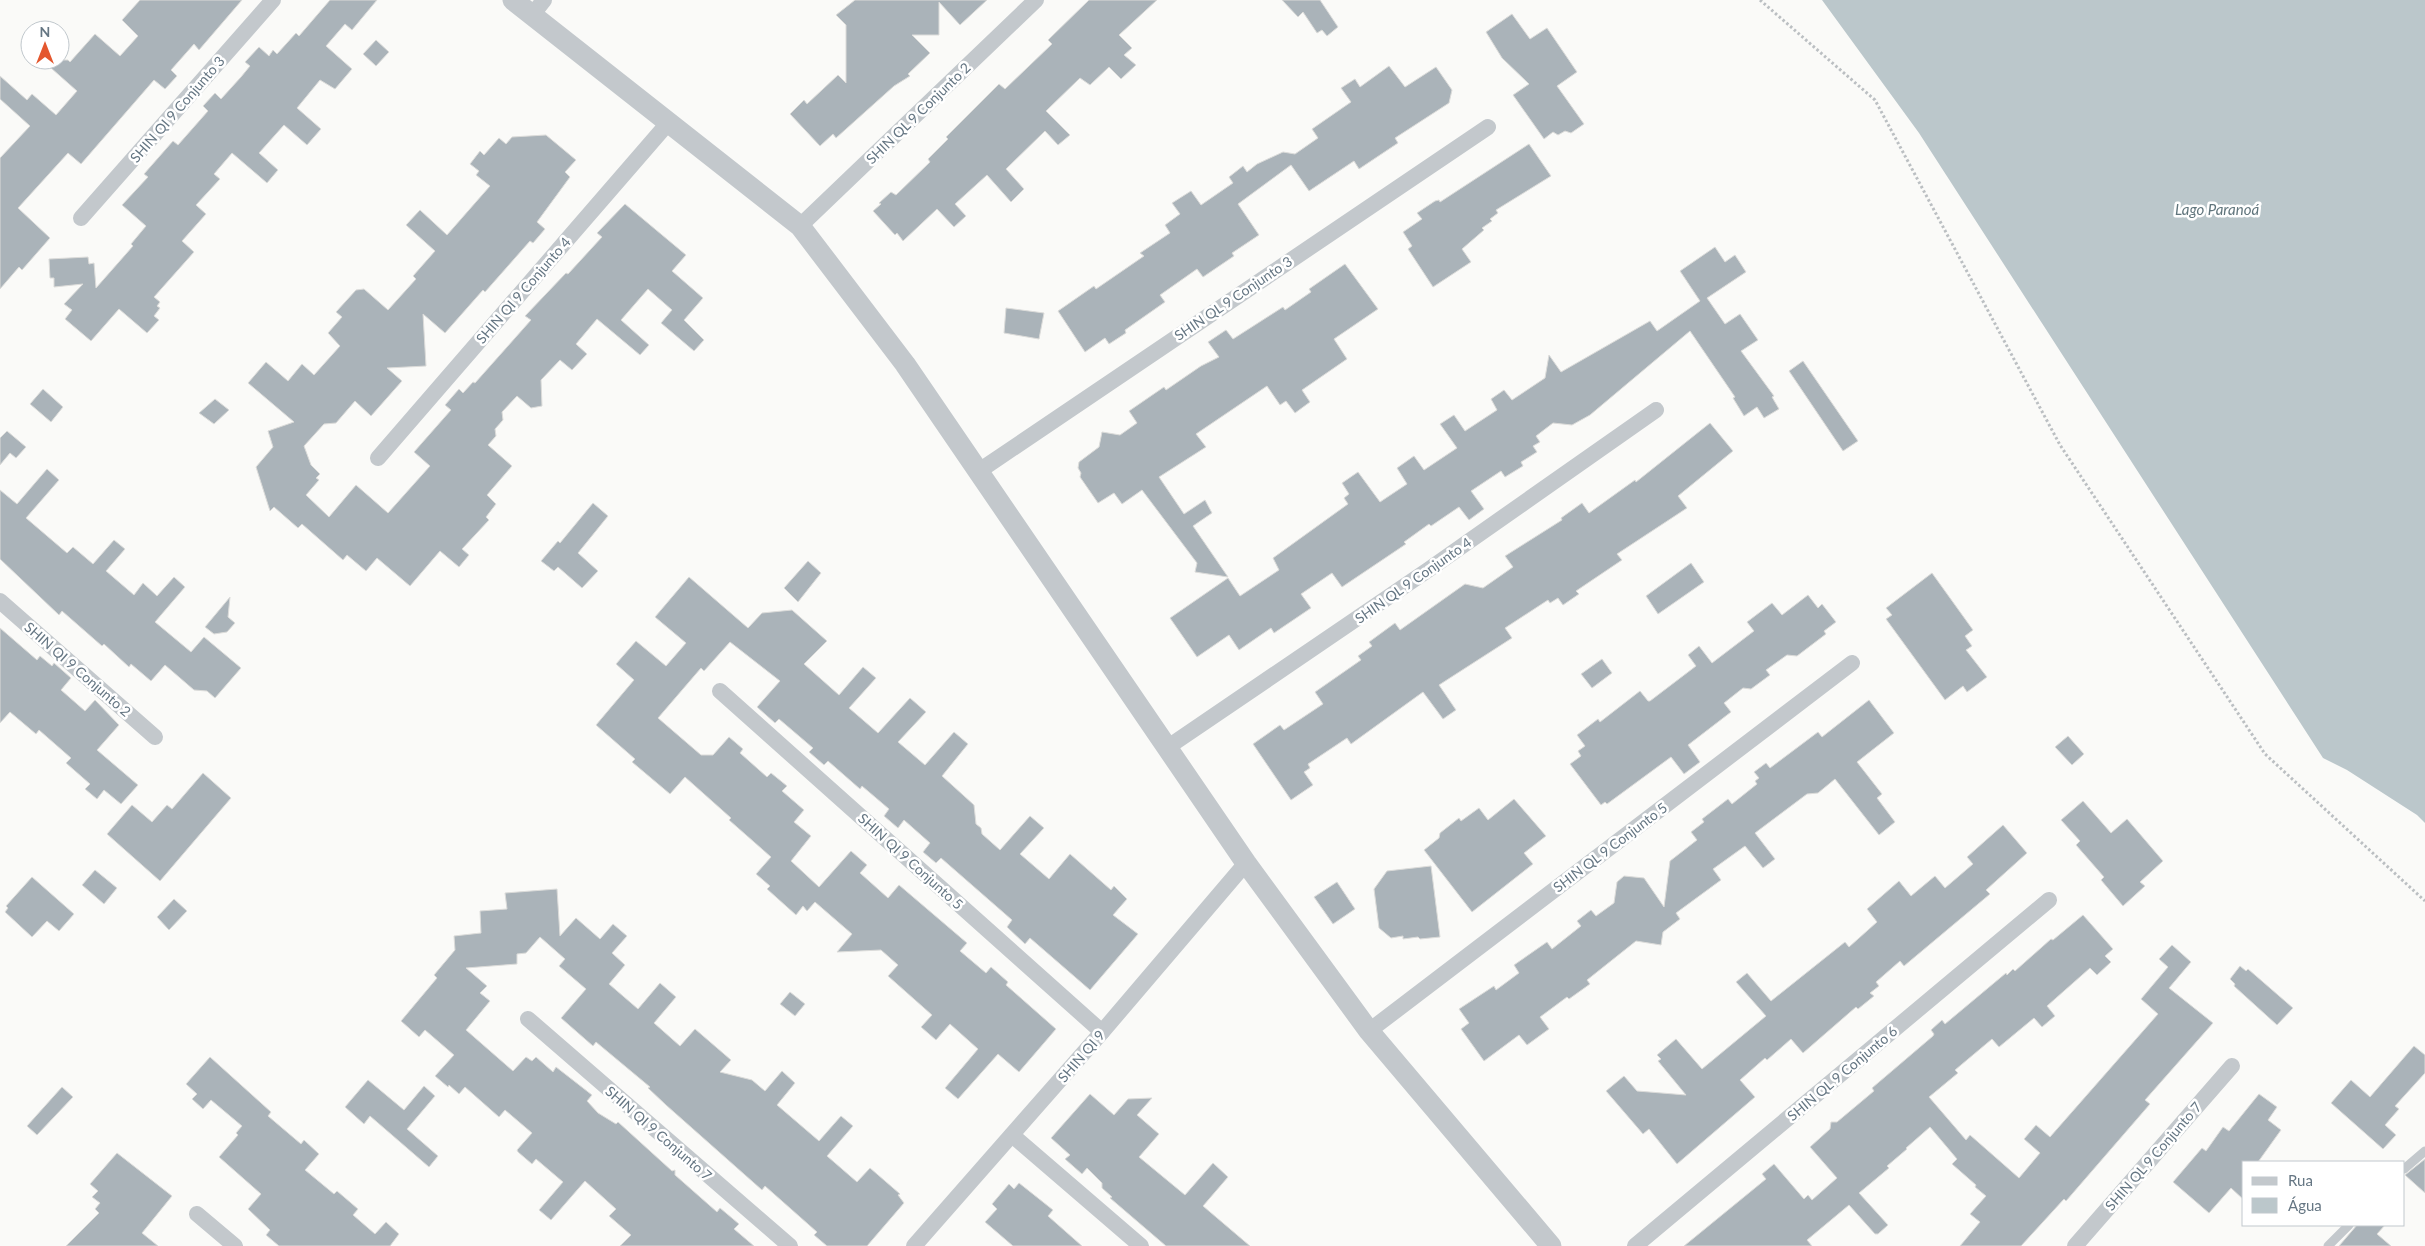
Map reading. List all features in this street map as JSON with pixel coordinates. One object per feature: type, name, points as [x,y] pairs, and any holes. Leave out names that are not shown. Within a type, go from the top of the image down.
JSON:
[{"type":"street","name":"SHIN QI 9 Conjunto 3","points":[[82,218],[273,0]]},
{"type":"street","points":[[513,0],[539,7],[668,122],[800,226],[905,364],[980,471],[1246,863],[1369,1031],[1551,1246]]},
{"type":"street","name":"SHIN QL 9 Conjunto 2","points":[[800,226],[1036,0]]},
{"type":"street","name":"SHIN QI 9 Conjunto 4","points":[[378,458],[668,122]]},
{"type":"street","name":"SHIN QL 9 Conjunto 3","points":[[980,471],[1488,127]]},
{"type":"street","name":"SHIN QL 9 Conjunto 4","points":[[1168,747],[1428,570],[1656,410]]},
{"type":"street","name":"SHIN QI 9 Conjunto 2","points":[[0,601],[155,737]]},
{"type":"street","name":"SHIN QL 9 Conjunto 5","points":[[1369,1031],[1852,663]]},
{"type":"street","name":"SHIN QI 9 Conjunto 5","points":[[720,691],[1102,1032]]},
{"type":"street","name":"SHIN QI 9","points":[[914,1246],[1102,1032],[1246,863]]},
{"type":"street","name":"SHIN QL 9 Conjunto 6","points":[[1634,1246],[2049,900]]},
{"type":"street","name":"SHIN QI 9 Conjunto 7","points":[[528,1019],[790,1246]]},
{"type":"street","name":"SHIN QL 9 Conjunto 7","points":[[2075,1246],[2232,1066]]},
{"type":"street","points":[[1012,1135],[1141,1246]]},
{"type":"street","points":[[198,1214],[234,1246]]},
{"type":"lane","points":[[2405,1168],[2425,1150]]},
{"type":"lane","points":[[2328,1246],[2348,1226]]},
{"type":"path","points":[[1760,0],[1875,100],[2060,445],[2265,754],[2425,901]]},
{"type":"water","name":"Lago Paranoá","points":[[1822,0],[2425,0],[2425,823],[2417,815],[2347,770],[2323,758],[1919,133]]},
{"type":"building","points":[[140,0],[242,0],[199,50],[194,44],[171,70],[177,76],[165,89],[154,80],[81,164],[68,153],[18,208],[50,238],[22,270],[19,267],[0,289],[0,158],[30,126],[0,99],[0,76],[27,100],[32,94],[56,115],[77,91],[53,70],[70,70],[70,62],[95,34],[120,56],[138,36],[122,20]]},
{"type":"building","points":[[330,0],[377,0],[352,30],[345,24],[326,46],[352,69],[335,89],[320,80],[297,108],[321,129],[307,145],[284,125],[259,153],[278,170],[267,183],[232,153],[214,174],[220,179],[196,205],[206,214],[182,241],[194,252],[154,297],[160,302],[157,306],[160,308],[154,316],[159,320],[147,333],[119,309],[91,341],[65,319],[72,310],[64,304],[83,284],[54,287],[54,278],[50,278],[49,259],[88,257],[89,264],[94,263],[96,288],[133,246],[131,244],[146,226],[122,205],[148,177],[144,174],[173,141],[178,145],[208,111],[203,106],[215,93],[221,99],[241,77],[250,66],[245,62],[259,47],[269,56],[273,50],[277,54],[296,33],[299,36]]},
{"type":"building","points":[[855,0],[987,0],[960,25],[939,2],[939,35],[912,35],[930,53],[908,74],[910,76],[894,86],[836,138],[833,134],[820,146],[790,114],[804,100],[807,104],[838,75],[846,83],[846,25],[836,15]]},
{"type":"building","points":[[1089,0],[1157,0],[1119,35],[1132,48],[1124,55],[1136,65],[1121,79],[1109,67],[1090,85],[1080,78],[1046,111],[1070,135],[1058,145],[1045,131],[1006,169],[1024,189],[1011,202],[987,175],[955,204],[966,216],[954,227],[937,209],[903,241],[897,233],[895,235],[873,211],[881,204],[879,203],[891,192],[896,195],[930,162],[928,159],[948,139],[946,137],[999,84],[1005,89],[1052,44],[1048,40]]},
{"type":"building","points":[[1282,0],[1320,0],[1338,27],[1327,36],[1322,30],[1317,33],[1303,12],[1298,17]]},
{"type":"building","points":[[1512,14],[1530,39],[1547,28],[1577,72],[1557,86],[1584,124],[1571,133],[1565,131],[1558,135],[1553,132],[1544,139],[1513,95],[1529,84],[1502,58],[1486,32]]},
{"type":"building","points":[[376,40],[389,52],[376,66],[363,54]]},
{"type":"building","points":[[1389,66],[1405,87],[1436,67],[1452,90],[1449,103],[1395,138],[1398,143],[1359,169],[1354,161],[1309,191],[1291,165],[1238,204],[1259,235],[1232,253],[1234,256],[1203,277],[1197,269],[1160,295],[1165,302],[1125,330],[1126,333],[1109,344],[1105,338],[1085,352],[1058,311],[1094,286],[1096,289],[1144,256],[1140,253],[1170,233],[1165,225],[1180,214],[1172,203],[1191,191],[1201,205],[1233,183],[1229,177],[1243,166],[1247,172],[1257,164],[1283,152],[1295,154],[1318,138],[1312,129],[1351,102],[1341,88],[1355,79],[1360,87]]},
{"type":"building","points":[[546,135],[576,160],[565,172],[570,177],[537,222],[545,229],[533,243],[530,241],[485,292],[483,290],[445,333],[423,314],[426,366],[387,368],[402,381],[371,416],[355,401],[336,423],[324,424],[304,446],[311,465],[320,474],[316,478],[319,480],[306,495],[329,517],[356,485],[388,513],[430,466],[414,452],[451,410],[445,405],[459,389],[463,393],[473,382],[475,383],[531,320],[525,316],[602,237],[597,233],[625,204],[686,255],[672,271],[703,298],[684,320],[704,340],[694,351],[661,323],[672,310],[648,289],[621,320],[649,345],[640,355],[597,319],[576,344],[587,354],[572,370],[560,360],[541,380],[542,406],[531,408],[517,396],[502,412],[503,420],[495,429],[496,436],[488,445],[512,466],[487,495],[496,504],[486,517],[489,520],[462,549],[469,555],[459,567],[440,551],[410,586],[377,558],[366,571],[347,555],[343,560],[302,524],[298,528],[274,507],[270,511],[256,467],[273,447],[268,431],[294,422],[248,383],[266,362],[288,381],[302,364],[314,375],[340,346],[328,333],[342,317],[336,312],[356,290],[364,289],[388,310],[416,279],[413,276],[435,251],[406,225],[420,210],[447,235],[490,186],[476,175],[479,171],[470,164],[480,151],[484,155],[499,138],[506,144],[512,137]]},
{"type":"building","points":[[1529,144],[1551,176],[1496,210],[1498,213],[1490,219],[1492,221],[1482,228],[1484,230],[1462,249],[1471,262],[1433,287],[1408,249],[1412,246],[1403,232],[1422,219],[1417,213],[1435,201],[1439,200],[1440,202]]},
{"type":"building","points":[[1715,247],[1725,262],[1735,255],[1746,272],[1707,298],[1725,324],[1740,314],[1758,340],[1741,351],[1774,396],[1772,397],[1779,409],[1764,418],[1757,407],[1744,416],[1733,398],[1735,397],[1690,331],[1590,415],[1572,425],[1553,423],[1536,436],[1540,442],[1533,446],[1537,452],[1521,462],[1523,466],[1505,477],[1501,471],[1471,491],[1484,509],[1469,520],[1459,507],[1431,526],[1429,524],[1404,542],[1406,544],[1342,587],[1332,573],[1301,594],[1311,608],[1274,633],[1271,628],[1239,650],[1229,635],[1197,657],[1170,618],[1228,578],[1240,596],[1279,570],[1273,558],[1348,504],[1344,498],[1349,494],[1342,483],[1358,472],[1380,502],[1407,484],[1397,468],[1414,456],[1424,470],[1457,448],[1440,424],[1454,415],[1465,431],[1497,410],[1491,399],[1504,390],[1512,400],[1545,378],[1549,355],[1561,372],[1650,321],[1657,331],[1700,301],[1680,271]]},
{"type":"building","points":[[1345,264],[1378,309],[1334,339],[1347,359],[1302,390],[1310,402],[1295,413],[1286,401],[1280,405],[1267,386],[1196,434],[1206,447],[1159,477],[1184,514],[1205,500],[1212,513],[1193,526],[1228,577],[1195,572],[1197,563],[1142,490],[1122,504],[1114,493],[1098,503],[1080,477],[1081,473],[1078,468],[1079,462],[1099,447],[1102,432],[1120,435],[1137,423],[1129,411],[1164,387],[1166,390],[1201,366],[1219,357],[1208,342],[1226,330],[1233,339],[1283,307],[1285,310],[1311,292],[1309,289]]},
{"type":"building","points":[[1006,308],[1044,313],[1039,339],[1004,333]]},
{"type":"building","points":[[1803,361],[1858,441],[1843,451],[1789,371]]},
{"type":"building","points":[[43,389],[63,407],[51,422],[30,404]]},
{"type":"building","points":[[215,399],[229,410],[214,424],[199,413]]},
{"type":"building","points":[[1710,423],[1733,451],[1678,496],[1687,508],[1617,554],[1622,560],[1576,591],[1579,594],[1563,605],[1558,598],[1550,603],[1548,600],[1505,628],[1512,638],[1439,685],[1456,710],[1443,719],[1423,692],[1351,744],[1347,738],[1308,764],[1310,768],[1304,772],[1313,785],[1291,800],[1253,744],[1280,725],[1284,730],[1323,704],[1315,692],[1361,660],[1358,656],[1372,646],[1369,642],[1395,623],[1400,630],[1465,584],[1483,588],[1513,567],[1505,556],[1562,520],[1561,518],[1582,503],[1589,513],[1635,480],[1636,482]]},
{"type":"building","points":[[7,431],[26,447],[16,458],[10,453],[0,465],[0,438]]},
{"type":"building","points":[[47,469],[59,480],[26,518],[67,553],[73,547],[93,564],[114,540],[125,549],[106,571],[134,595],[143,583],[157,596],[174,577],[185,587],[155,622],[191,652],[204,637],[241,668],[215,698],[207,691],[194,690],[165,665],[151,681],[131,664],[129,667],[104,644],[102,646],[62,611],[59,615],[0,559],[0,490],[17,504]]},
{"type":"building","points":[[593,503],[608,516],[578,553],[598,571],[582,588],[558,567],[554,571],[541,561],[558,541],[560,543]]},
{"type":"building","points":[[808,561],[821,573],[798,602],[784,588]]},
{"type":"building","points":[[1691,563],[1704,582],[1658,614],[1646,596]]},
{"type":"building","points":[[1932,573],[1973,630],[1965,636],[1972,646],[1966,650],[1987,677],[1967,692],[1963,686],[1945,700],[1886,619],[1892,615],[1886,608]]},
{"type":"building","points":[[689,577],[748,628],[762,613],[792,610],[827,641],[804,664],[839,695],[863,667],[876,678],[849,708],[878,733],[910,698],[926,712],[898,742],[925,765],[954,732],[968,744],[942,776],[974,805],[976,824],[981,828],[982,834],[1000,850],[1030,816],[1044,828],[1020,854],[1049,879],[1070,854],[1111,890],[1114,886],[1127,899],[1113,915],[1138,934],[1090,990],[1030,938],[1025,944],[1007,927],[1012,920],[941,858],[936,863],[923,852],[930,843],[904,820],[898,828],[884,816],[889,809],[862,786],[860,789],[828,761],[824,765],[809,752],[813,748],[779,719],[775,723],[757,707],[780,681],[730,642],[704,671],[701,668],[658,718],[701,755],[713,755],[729,737],[743,749],[740,753],[767,777],[771,773],[787,786],[782,791],[804,810],[794,822],[811,836],[791,861],[819,887],[851,851],[867,865],[860,873],[888,898],[899,885],[967,943],[960,951],[986,973],[991,967],[1008,982],[1006,985],[1056,1029],[1019,1072],[998,1054],[958,1099],[945,1088],[978,1049],[950,1024],[936,1040],[921,1027],[932,1015],[888,976],[898,965],[881,950],[837,952],[852,934],[815,902],[807,911],[803,906],[796,915],[767,889],[770,886],[756,874],[771,857],[729,820],[731,818],[685,777],[670,794],[632,762],[635,759],[596,725],[634,680],[616,664],[636,641],[666,666],[686,643],[655,617]]},
{"type":"building","points":[[1808,595],[1818,608],[1822,604],[1836,622],[1824,631],[1826,634],[1797,656],[1787,655],[1766,670],[1770,675],[1751,689],[1743,688],[1724,703],[1731,712],[1688,745],[1700,762],[1684,774],[1671,757],[1607,804],[1605,802],[1601,805],[1570,764],[1581,756],[1578,751],[1585,746],[1577,735],[1598,719],[1600,722],[1640,691],[1650,701],[1696,666],[1688,655],[1699,646],[1712,663],[1754,631],[1747,622],[1772,603],[1782,615]]},
{"type":"building","points":[[230,597],[228,617],[235,623],[227,632],[214,634],[205,627]]},
{"type":"building","points":[[0,628],[37,660],[40,656],[52,666],[54,663],[71,678],[61,690],[85,711],[95,700],[119,725],[97,750],[138,785],[121,804],[104,790],[97,799],[85,789],[90,784],[66,763],[71,758],[39,730],[36,734],[10,712],[0,723]]},
{"type":"building","points":[[1602,659],[1612,673],[1592,688],[1581,674]]},
{"type":"building","points":[[1869,700],[1894,733],[1857,762],[1882,794],[1877,798],[1895,822],[1879,835],[1835,779],[1818,793],[1807,794],[1755,833],[1775,859],[1763,868],[1745,846],[1713,869],[1721,880],[1676,913],[1680,919],[1663,932],[1661,945],[1636,941],[1587,980],[1590,984],[1569,999],[1567,997],[1540,1017],[1549,1029],[1527,1045],[1519,1035],[1484,1061],[1461,1029],[1469,1023],[1459,1009],[1494,986],[1496,990],[1519,973],[1514,965],[1547,942],[1552,949],[1581,926],[1577,921],[1591,910],[1596,916],[1614,903],[1617,882],[1624,876],[1644,878],[1664,907],[1670,861],[1697,840],[1691,832],[1704,822],[1702,819],[1728,799],[1732,804],[1757,784],[1755,781],[1759,778],[1754,772],[1766,763],[1770,768],[1818,732],[1822,737]]},
{"type":"building","points":[[2068,736],[2084,754],[2072,765],[2055,747]]},
{"type":"building","points":[[203,773],[231,798],[160,881],[107,834],[132,805],[152,822],[167,805],[172,809]]},
{"type":"building","points":[[1514,799],[1546,836],[1524,853],[1533,864],[1472,912],[1424,850],[1439,838],[1440,833],[1459,818],[1461,821],[1479,808],[1488,820]]},
{"type":"building","points":[[2083,801],[2111,833],[2127,819],[2163,861],[2140,882],[2145,886],[2123,906],[2101,880],[2104,877],[2076,845],[2080,841],[2061,820]]},
{"type":"building","points":[[2003,825],[2027,853],[1986,890],[1990,894],[1904,966],[1900,961],[1876,982],[1879,986],[1870,993],[1874,996],[1858,1009],[1856,1007],[1803,1053],[1791,1039],[1767,1060],[1765,1058],[1740,1080],[1755,1097],[1677,1164],[1649,1129],[1643,1134],[1606,1091],[1624,1076],[1637,1091],[1686,1095],[1658,1061],[1661,1059],[1657,1055],[1676,1039],[1702,1069],[1766,1016],[1736,982],[1747,973],[1771,1001],[1845,942],[1849,947],[1877,922],[1867,909],[1899,881],[1911,896],[1935,876],[1945,888],[1973,864],[1967,857]]},
{"type":"building","points":[[1431,866],[1440,937],[1403,939],[1403,936],[1391,938],[1379,928],[1374,889],[1387,871]]},
{"type":"building","points":[[95,870],[117,888],[104,904],[82,885]]},
{"type":"building","points":[[32,877],[74,914],[59,931],[47,921],[32,937],[5,912],[8,908],[6,906]]},
{"type":"building","points":[[1337,882],[1355,909],[1333,924],[1314,897]]},
{"type":"building","points":[[557,889],[560,936],[576,918],[600,939],[613,924],[627,936],[612,953],[625,965],[609,984],[638,1009],[660,983],[676,997],[654,1023],[680,1046],[695,1029],[731,1060],[720,1072],[752,1080],[765,1091],[782,1071],[795,1083],[777,1105],[819,1141],[841,1116],[853,1126],[827,1156],[857,1182],[870,1168],[900,1194],[898,1195],[904,1203],[867,1246],[827,1246],[814,1235],[817,1232],[765,1186],[762,1190],[666,1105],[648,1088],[650,1087],[596,1042],[593,1046],[561,1018],[586,989],[559,966],[565,959],[540,937],[526,953],[517,954],[517,964],[466,968],[487,986],[480,993],[490,1001],[466,1030],[513,1071],[526,1057],[532,1061],[536,1057],[553,1072],[556,1067],[592,1095],[587,1101],[598,1113],[616,1124],[618,1122],[672,1171],[675,1170],[675,1175],[717,1212],[720,1208],[739,1224],[734,1229],[754,1246],[620,1246],[631,1235],[609,1216],[616,1209],[585,1181],[551,1220],[539,1210],[563,1182],[536,1159],[532,1164],[518,1152],[517,1150],[532,1133],[505,1110],[499,1117],[465,1087],[459,1094],[435,1076],[454,1055],[425,1030],[419,1037],[401,1021],[437,978],[434,975],[455,950],[454,936],[481,933],[480,911],[507,909],[505,893]]},
{"type":"building","points":[[174,899],[187,911],[169,930],[157,917]]},
{"type":"building","points":[[2083,915],[2113,949],[2105,956],[2111,962],[2097,975],[2090,968],[2047,1006],[2055,1016],[2042,1027],[2034,1018],[1999,1047],[1992,1039],[1955,1070],[1958,1073],[1929,1097],[1966,1140],[1970,1135],[2019,1178],[2040,1153],[2024,1139],[2036,1125],[2050,1137],[2158,1014],[2141,999],[2168,967],[2159,959],[2172,945],[2191,962],[2169,988],[2213,1023],[2145,1100],[2150,1104],[2066,1201],[2064,1199],[2021,1246],[1960,1246],[1980,1222],[1970,1214],[1986,1196],[1952,1164],[1957,1159],[1930,1127],[1887,1166],[1889,1168],[1859,1193],[1888,1225],[1878,1234],[1875,1234],[1849,1205],[1807,1240],[1812,1246],[1684,1246],[1766,1179],[1762,1174],[1774,1164],[1804,1199],[1808,1195],[1812,1200],[1837,1178],[1810,1147],[1830,1129],[1831,1122],[1837,1122],[1874,1091],[1872,1088],[1933,1036],[1934,1034],[1931,1030],[1942,1020],[1945,1024],[2006,973],[2007,975],[2013,969],[2015,971],[2051,939],[2053,940]]},
{"type":"building","points":[[2240,966],[2246,971],[2248,969],[2293,1008],[2277,1025],[2234,986],[2235,984],[2230,979]]},
{"type":"building","points":[[790,992],[805,1004],[795,1016],[780,1004]]},
{"type":"building","points":[[2414,1046],[2425,1055],[2425,1073],[2395,1106],[2399,1109],[2385,1125],[2396,1135],[2383,1149],[2331,1103],[2351,1080],[2370,1097]]},
{"type":"building","points":[[210,1057],[271,1112],[268,1116],[301,1144],[304,1140],[319,1154],[305,1170],[334,1194],[337,1191],[358,1209],[353,1215],[375,1234],[386,1222],[399,1234],[390,1246],[279,1246],[266,1235],[270,1230],[248,1209],[261,1194],[219,1157],[238,1135],[236,1133],[242,1126],[211,1100],[203,1109],[192,1099],[197,1094],[186,1084]]},
{"type":"building","points":[[368,1080],[404,1110],[424,1086],[435,1096],[407,1129],[438,1156],[429,1167],[370,1116],[364,1124],[345,1107]]},
{"type":"building","points":[[62,1087],[73,1097],[37,1135],[27,1126]]},
{"type":"building","points":[[1090,1094],[1114,1115],[1128,1099],[1152,1098],[1137,1115],[1159,1134],[1139,1157],[1185,1195],[1213,1163],[1228,1177],[1203,1206],[1250,1246],[1166,1246],[1110,1198],[1112,1197],[1102,1188],[1102,1183],[1087,1168],[1082,1174],[1065,1159],[1070,1155],[1051,1138]]},
{"type":"building","points":[[2259,1094],[2277,1107],[2268,1120],[2281,1130],[2259,1161],[2242,1161],[2242,1198],[2231,1188],[2209,1213],[2173,1182],[2202,1148],[2206,1151],[2223,1127],[2229,1131]]},
{"type":"building","points":[[117,1153],[172,1196],[142,1233],[158,1246],[66,1246],[99,1213],[95,1209],[100,1203],[92,1197],[98,1191],[90,1184]]},
{"type":"building","points":[[2425,1159],[2425,1193],[2405,1175]]},
{"type":"building","points":[[1019,1183],[1053,1210],[1048,1216],[1082,1246],[1013,1246],[985,1222],[997,1209],[992,1204],[1009,1184],[1014,1189]]},
{"type":"building","points":[[2356,1226],[2384,1226],[2377,1234],[2391,1246],[2339,1246]]}]
